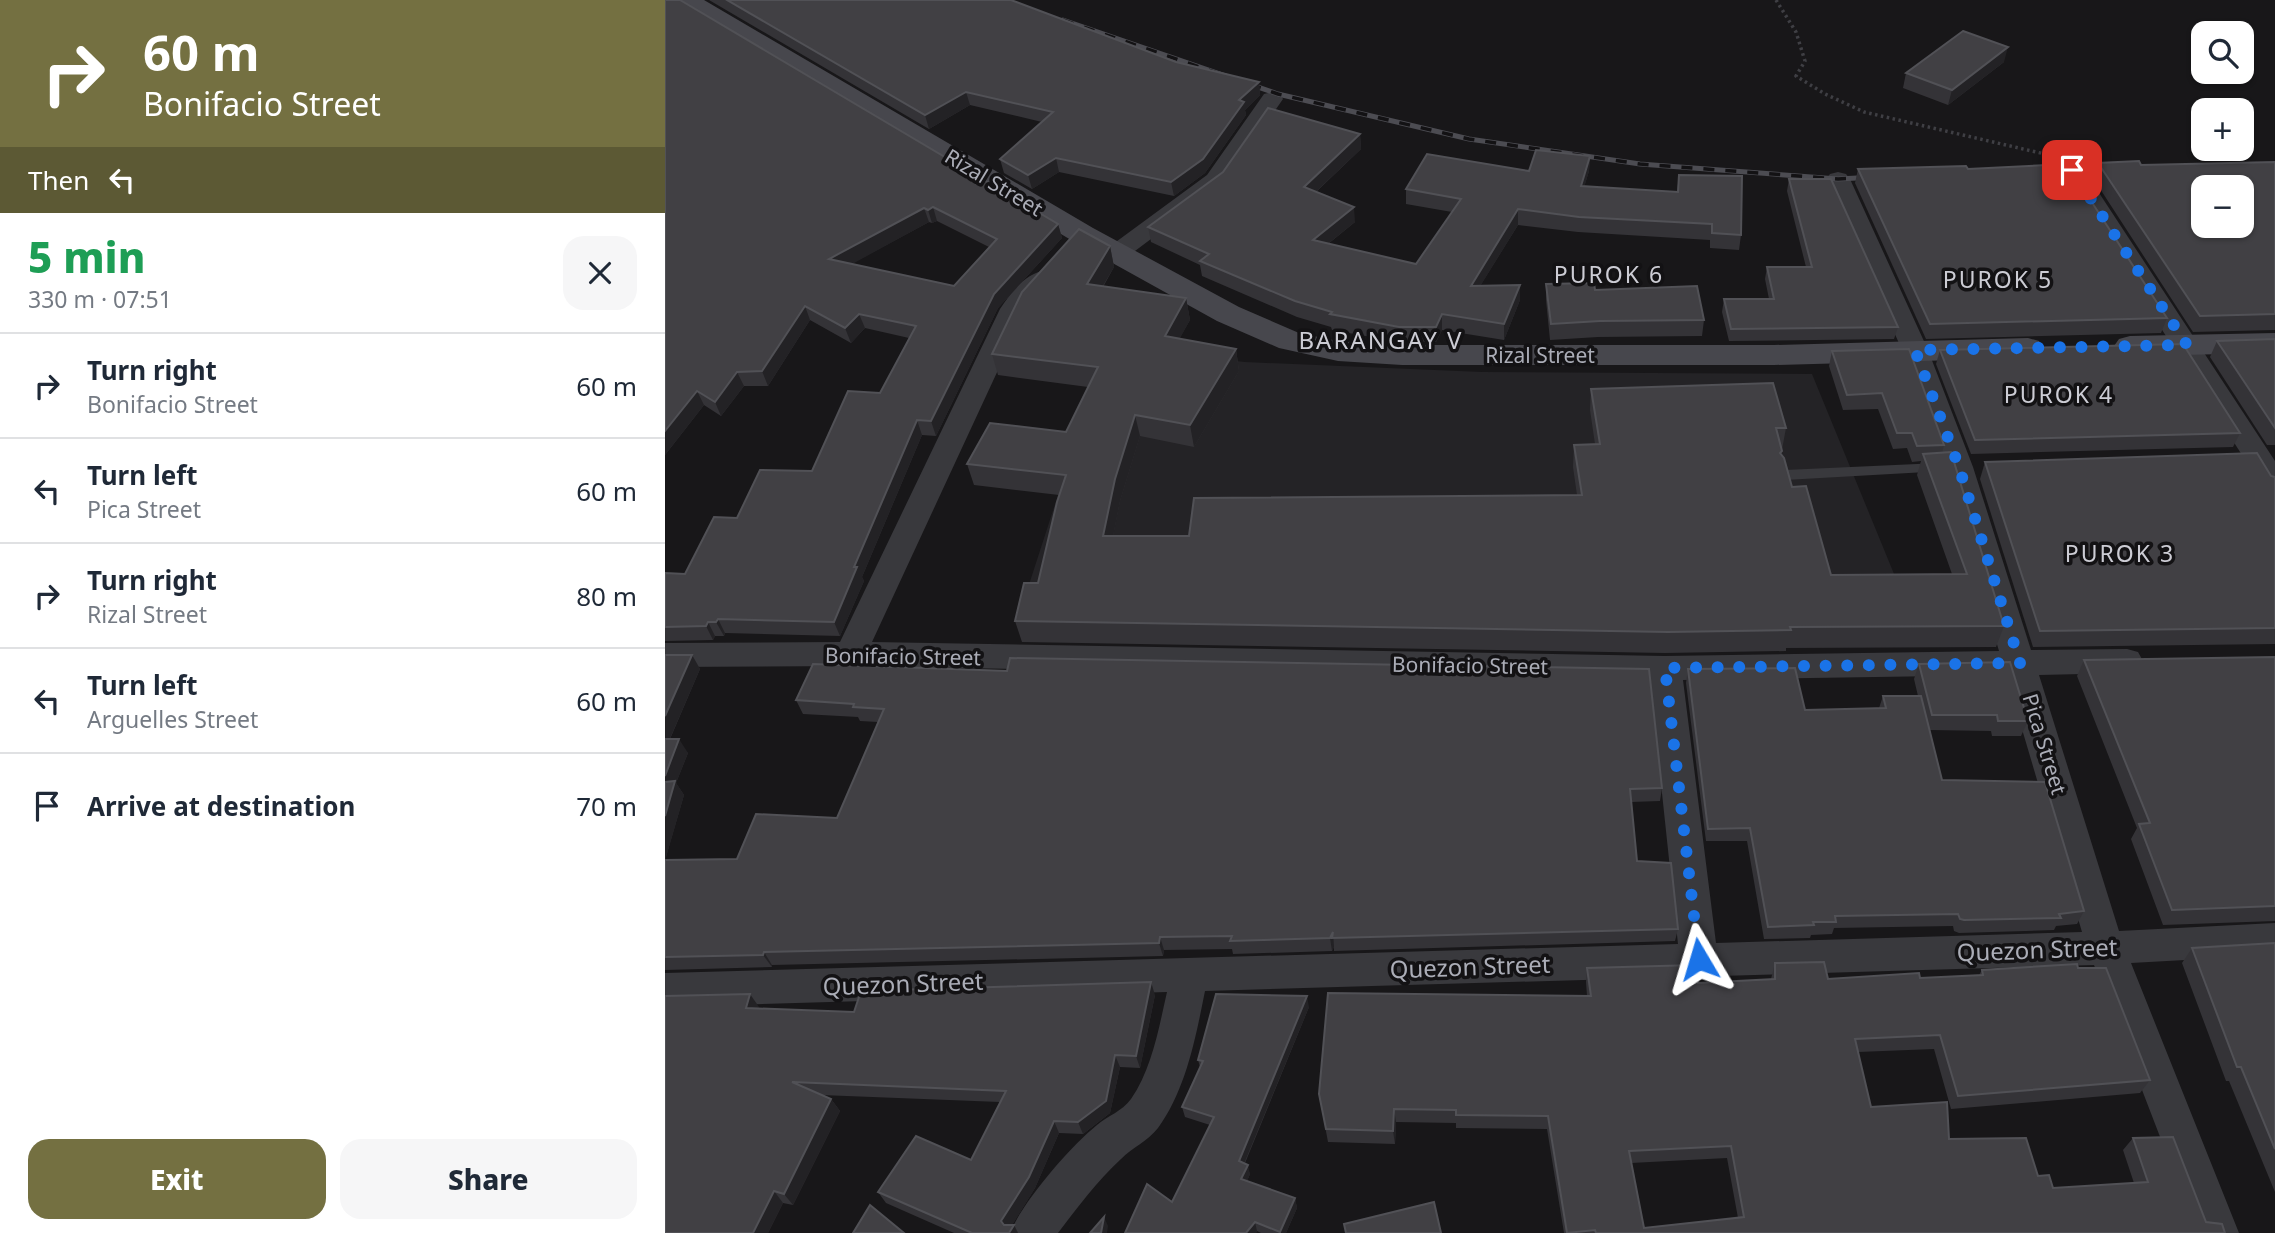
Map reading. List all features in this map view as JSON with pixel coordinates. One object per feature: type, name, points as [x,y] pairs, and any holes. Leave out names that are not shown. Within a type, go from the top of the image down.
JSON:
[{"type":"street","name":"Rizal Street","points":[[686,0],[1081,234],[1228,314],[1290,341],[1338,351],[1402,355],[1774,355],[2051,348]]},
{"type":"street","points":[[1118,252],[1215,180],[1272,99]]},
{"type":"street","points":[[2072,170],[2275,484]]},
{"type":"street","name":"Pica Street","points":[[1837,179],[1915,350],[1973,467],[2020,663],[2106,948],[2218,1233]]},
{"type":"street","points":[[850,654],[1013,309],[1081,234]]},
{"type":"street","points":[[2106,347],[2275,343]]},
{"type":"street","name":"Bonifacio Street","points":[[665,655],[850,654],[1665,668],[2154,660]]},
{"type":"street","points":[[1665,668],[1699,959]]},
{"type":"street","name":"Quezon Street","points":[[665,990],[2106,948],[2275,939]]},
{"type":"street","points":[[1031,1233],[1114,1137],[1135,1125],[1153,1098],[1179,1025],[1190,974]]},
{"type":"lane","points":[[1784,474],[1973,467]]},
{"type":"path","points":[[1776,0],[1796,32],[1805,61],[1796,76],[1825,94],[1864,111],[1905,123],[2016,146],[2063,160],[2072,170]]},
{"type":"shaded area","points":[[1106,347],[1245,362],[1482,372],[1812,374],[1899,586],[1024,600]]},
{"type":"building","points":[[665,0],[680,0],[1058,224],[994,294],[931,421],[917,420],[854,567],[857,567],[834,622],[718,619],[716,622],[708,622],[706,626],[665,627],[665,573],[685,574],[714,517],[737,518],[760,470],[812,471],[848,391],[880,393],[916,326],[859,314],[845,328],[805,306],[762,371],[737,372],[715,402],[697,391],[665,431]],"holes":[[[933,207],[997,239],[954,286],[829,259],[924,208],[928,210]]]},
{"type":"building","points":[[727,0],[1011,0],[1176,62],[1259,82],[1239,100],[1244,102],[1203,159],[1171,182],[1056,158],[1028,175],[1000,159],[1053,112],[966,92],[925,115]]},
{"type":"building","points":[[1963,31],[2008,47],[1952,90],[1906,73]]},
{"type":"building","points":[[1268,108],[1360,134],[1304,187],[1354,207],[1313,240],[1416,264],[1461,199],[1406,189],[1427,154],[1529,171],[1536,150],[1590,156],[1581,186],[1678,192],[1679,175],[1742,176],[1741,235],[1712,233],[1712,224],[1579,217],[1518,209],[1471,286],[1520,285],[1504,324],[1442,314],[1436,327],[1399,327],[1330,314],[1332,312],[1295,301],[1200,261],[1209,254],[1148,227],[1223,172]]},
{"type":"building","points":[[2139,161],[2141,165],[2275,162],[2275,314],[2200,316],[2098,163]]},
{"type":"building","points":[[2067,164],[2167,318],[1930,324],[1858,169],[1966,166],[1968,169]]},
{"type":"building","points":[[1789,179],[1831,179],[1898,327],[1731,329],[1724,299],[1774,299],[1767,267],[1812,267]]},
{"type":"building","points":[[1079,229],[1110,246],[1087,284],[1186,298],[1165,336],[1236,349],[1190,425],[1135,415],[1115,479],[1103,536],[1189,536],[1194,498],[1582,495],[1574,445],[1600,444],[1591,389],[1773,383],[1786,428],[1776,428],[1782,451],[1780,453],[1784,458],[1792,487],[1806,486],[1831,575],[1967,574],[1923,454],[1951,452],[2004,626],[1790,627],[1791,630],[1668,632],[1015,621],[1024,583],[1038,583],[1066,475],[967,464],[990,423],[1066,432],[1098,367],[992,354],[1022,292]]},
{"type":"building","points":[[1594,283],[1595,290],[1697,286],[1704,320],[1551,324],[1546,284]]},
{"type":"building","points":[[2275,339],[2275,428],[2217,341]]},
{"type":"building","points":[[2183,344],[2240,433],[1975,440],[1940,350]]},
{"type":"building","points":[[1909,349],[1944,445],[1917,446],[1912,433],[1897,433],[1882,393],[1847,395],[1832,351]]},
{"type":"building","points":[[2257,453],[2271,476],[2275,477],[2275,628],[2040,631],[1985,462]]},
{"type":"building","points":[[665,655],[692,655],[665,716]]},
{"type":"building","points":[[2275,657],[2275,906],[2172,910],[2139,824],[2150,823],[2084,660]]},
{"type":"building","points":[[1010,658],[1649,669],[1662,788],[1630,789],[1637,861],[1671,863],[1678,929],[1332,938],[1333,932],[1330,938],[1230,941],[1232,936],[1160,937],[1159,943],[764,952],[763,955],[665,957],[665,860],[737,859],[756,814],[837,818],[884,709],[796,700],[813,664],[1007,671]]},
{"type":"building","points":[[2010,662],[2028,721],[1998,721],[1997,715],[1932,715],[1919,664]]},
{"type":"building","points":[[1795,668],[1805,710],[1886,708],[1883,696],[1921,696],[1942,780],[2045,782],[2084,911],[2059,914],[2061,918],[1964,920],[1960,919],[1958,914],[1835,916],[1836,922],[1768,927],[1750,828],[1708,829],[1688,669]]},
{"type":"building","points":[[665,739],[679,739],[665,776]]},
{"type":"building","points":[[675,781],[665,816],[665,782]]},
{"type":"building","points":[[2275,943],[2275,1149],[2241,1067],[2237,1067],[2192,948]]},
{"type":"building","points":[[1824,962],[1828,979],[1919,973],[1920,978],[1983,975],[1982,970],[2077,964],[2078,968],[2106,968],[2150,1080],[1958,1096],[1940,1035],[1855,1039],[1871,1107],[1947,1102],[1949,1139],[2026,1138],[2038,1176],[2049,1175],[2053,1188],[2148,1182],[2133,1138],[2173,1137],[2206,1222],[2222,1224],[2225,1233],[1596,1233],[1595,1230],[1567,1233],[1548,1116],[1456,1115],[1456,1110],[1394,1109],[1393,1131],[1326,1129],[1319,1094],[1328,993],[1591,996],[1587,968],[1695,965],[1698,983],[1775,979],[1775,963]],"holes":[[[1731,1146],[1744,1217],[1644,1228],[1629,1151]]]},
{"type":"building","points":[[1151,982],[1136,1056],[1115,1055],[1106,1101],[1078,1122],[1054,1121],[1029,1177],[1001,1221],[1004,1225],[1014,1225],[1009,1233],[972,1233],[878,1192],[916,1136],[971,1160],[1006,1091],[792,1082],[831,1099],[784,1194],[774,1191],[753,1233],[665,1233],[665,996],[750,994],[746,1008],[854,1012],[861,991]]},
{"type":"building","points":[[1216,994],[1307,996],[1239,1161],[1248,1165],[1241,1179],[1295,1198],[1280,1232],[1255,1222],[1246,1233],[1125,1233],[1147,1184],[1172,1202],[1214,1117],[1182,1107],[1203,1061],[1198,1060]]},
{"type":"building","points":[[1434,1202],[1441,1233],[1346,1233],[1344,1224]]},
{"type":"building","points":[[870,1205],[904,1233],[853,1233]]},
{"type":"building","points":[[1104,1217],[1101,1233],[1090,1233]]},
{"type":"railway","points":[[1063,20],[1278,94],[1469,139],[1640,164],[1838,179],[1876,177]]},
{"type":"railway","points":[[2051,171],[2114,170]]},
{"type":"district","name":"PUROK 6","points":[[1609,274]]},
{"type":"district","name":"PUROK 5","points":[[1998,279]]},
{"type":"district","name":"BARANGAY V","points":[[1381,339]]},
{"type":"district","name":"PUROK 4","points":[[2059,394]]},
{"type":"district","name":"PUROK 3","points":[[2120,553]]},
{"type":"route","points":[[1699,959],[1665,668],[2020,663],[1959,467],[1915,350],[2187,345],[2072,170]]}]
